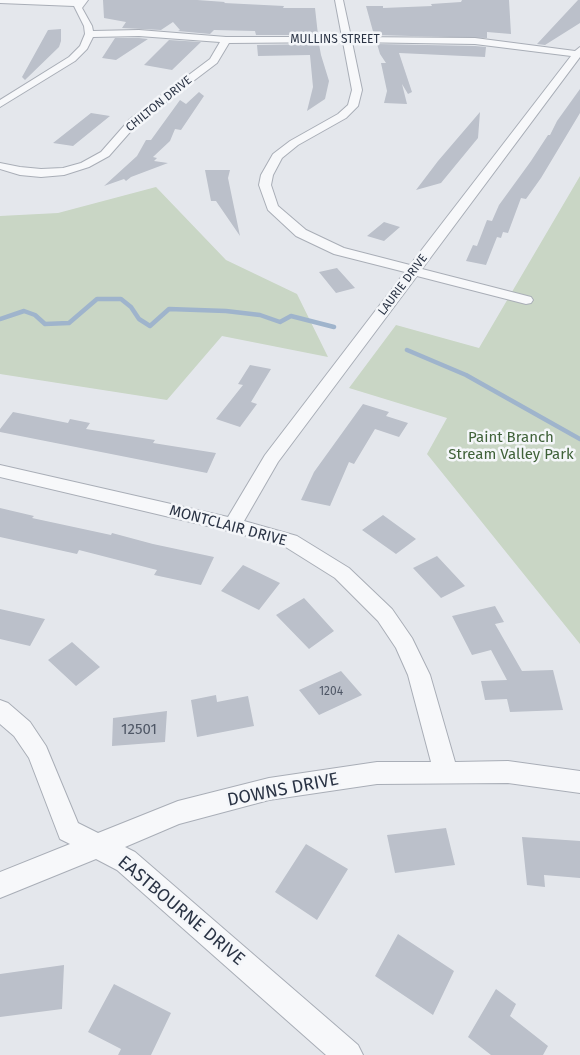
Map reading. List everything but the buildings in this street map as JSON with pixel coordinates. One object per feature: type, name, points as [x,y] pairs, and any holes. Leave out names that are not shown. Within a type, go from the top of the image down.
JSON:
[{"type":"street","points":[[339,0],[357,90],[353,106],[342,116],[294,143],[277,156],[267,175],[265,185],[272,207],[301,233],[338,251],[526,300]]},
{"type":"street","points":[[0,1],[82,2]]},
{"type":"street","points":[[0,104],[72,59],[84,47],[89,34],[88,26],[78,8],[82,2]]},
{"type":"street","name":"MULLINS STREET","points":[[89,34],[139,33],[226,40],[422,39],[579,52]]},
{"type":"street","name":"CHILTON DRIVE","points":[[0,166],[20,171],[42,173],[64,171],[85,165],[104,154],[134,121],[214,61],[226,40]]},
{"type":"street","name":"LAURIE DRIVE","points":[[233,525],[271,459],[579,52]]},
{"type":"street","name":"MONTCLAIR DRIVE","points":[[0,471],[233,525],[290,541],[342,573],[385,615],[405,644],[419,675],[446,772]]},
{"type":"street","name":"EASTBOURNE DRIVE","points":[[0,710],[22,729],[38,753],[69,831],[126,861],[348,1055]]},
{"type":"street","name":"DOWNS DRIVE","points":[[0,885],[178,813],[269,789],[377,773],[508,772],[580,782]]},
{"type":"green space","name":"Paint Branch Stream Valley Park","points":[[580,176],[580,644],[427,454],[447,418],[349,388],[396,325],[479,348]]},
{"type":"green space","points":[[156,187],[226,260],[297,294],[328,357],[222,336],[167,400],[0,374],[0,216],[58,213]]},
{"type":"waterway","points":[[0,319],[24,311],[35,315],[45,324],[69,323],[97,299],[121,299],[131,307],[139,319],[150,326],[169,309],[226,311],[260,315],[280,322],[291,316],[334,327]]},
{"type":"waterway","points":[[407,350],[466,375],[580,439]]}]
